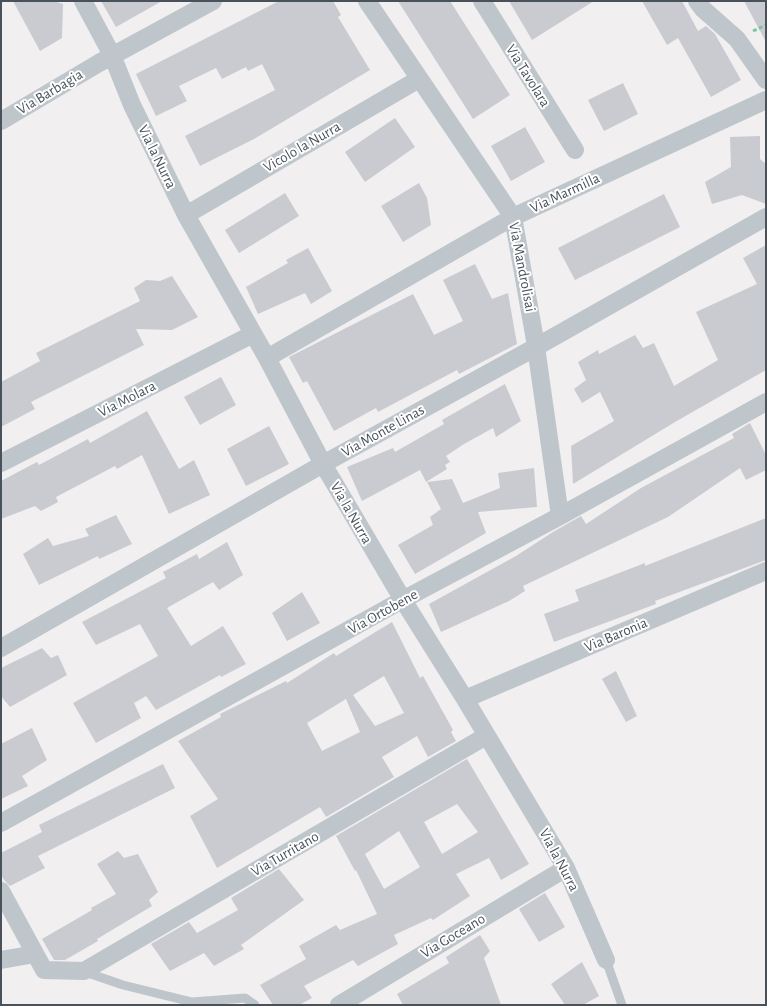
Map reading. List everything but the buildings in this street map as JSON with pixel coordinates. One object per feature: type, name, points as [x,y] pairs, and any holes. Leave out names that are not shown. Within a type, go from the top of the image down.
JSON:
[{"type":"street","name":"Via la Nurra","points":[[83,1],[106,59],[132,105],[186,215],[267,358],[323,464],[403,600],[465,699],[566,868],[606,960]]},
{"type":"street","name":"Via Barbagia","points":[[1,121],[106,59],[213,1]]},
{"type":"street","name":"Via Mandrolisai","points":[[367,1],[513,217],[536,347],[560,516]]},
{"type":"street","name":"Via Tavolara","points":[[482,1],[575,150]]},
{"type":"street","points":[[697,1],[702,9],[737,39],[766,80]]},
{"type":"street","name":"Vicolo la Nurra","points":[[186,215],[419,79]]},
{"type":"street","name":"Via Marmilla","points":[[267,358],[513,217],[766,100]]},
{"type":"street","name":"Via Monte Linas","points":[[1,648],[323,464],[536,347],[766,217]]},
{"type":"street","name":"Via Molara","points":[[1,463],[253,334]]},
{"type":"street","name":"Via Ortobene","points":[[1,823],[403,600],[766,402]]},
{"type":"street","name":"Via Baronia","points":[[465,699],[766,571]]},
{"type":"street","name":"Via Turritano","points":[[84,972],[486,736]]},
{"type":"street","name":"Via Goceano","points":[[339,1005],[566,868]]},
{"type":"street","points":[[1,891],[44,970],[84,972]]},
{"type":"street","points":[[1,960],[35,954]]},
{"type":"lane","points":[[606,960],[622,1005]]},
{"type":"lane","points":[[84,972],[123,985],[192,1002],[245,998],[255,1005]]}]
